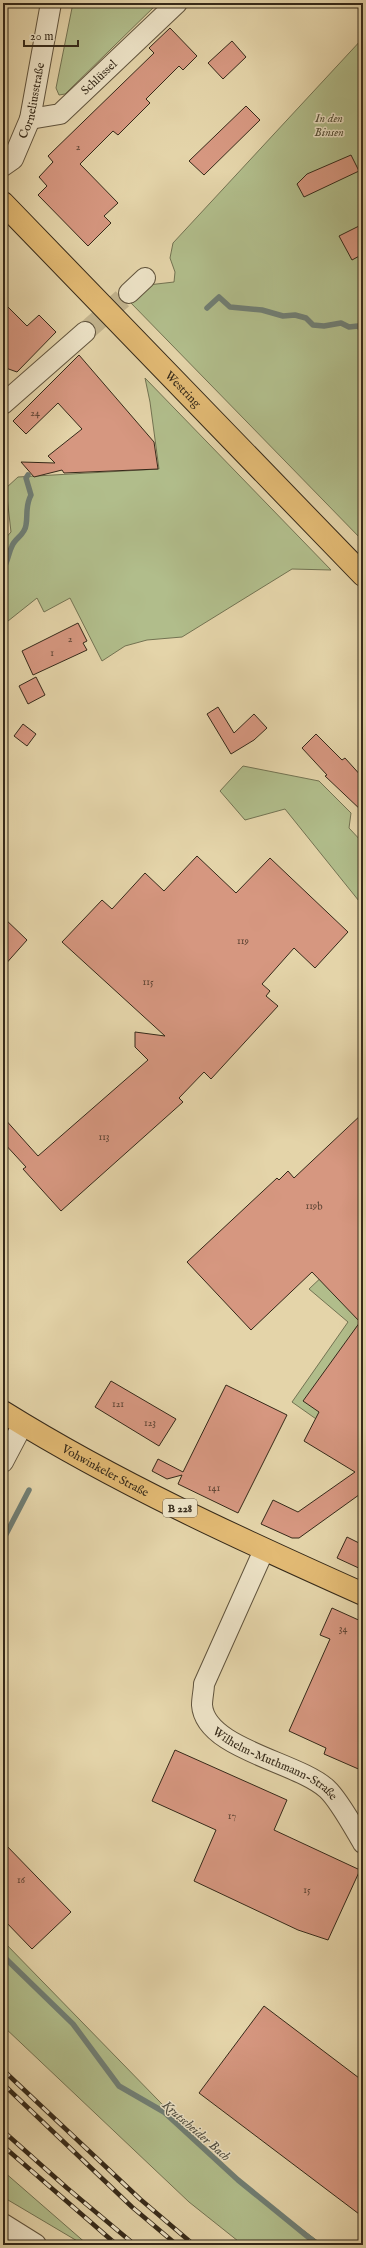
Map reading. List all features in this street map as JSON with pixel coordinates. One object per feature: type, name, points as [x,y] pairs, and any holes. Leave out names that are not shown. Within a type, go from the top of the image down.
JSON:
[{"type":"main road","name":"Westring","points":[[3,203],[363,575]]},
{"type":"main road","name":"Vohwinkeler Straße","points":[[3,1412],[126,1482],[264,1550],[363,1594]]},
{"type":"street","name":"Corneliusstraße","points":[[3,166],[13,159],[30,119],[51,3]]},
{"type":"street","name":"Schlüssel","points":[[30,119],[60,114],[177,3]]},
{"type":"street","points":[[130,293],[145,278]]},
{"type":"street","points":[[3,404],[85,332]]},
{"type":"street","points":[[3,1462],[22,1424]]},
{"type":"street","name":"Wilhelm-Muthmann-Straße","points":[[264,1550],[204,1684],[202,1706],[209,1725],[224,1738],[309,1776],[328,1790],[363,1843]]},
{"type":"street","points":[[3,2225],[35,2245]]},
{"type":"green space","points":[[73,3],[158,3],[65,94],[59,95],[56,88]]},
{"type":"green space","name":"In den Binsen","points":[[363,38],[363,541],[130,302],[148,285],[174,282],[175,272],[170,258],[173,243]]},
{"type":"green space","points":[[145,378],[331,570],[292,569],[182,637],[147,640],[125,646],[102,661],[70,598],[44,612],[37,598],[3,625],[3,541],[11,532],[6,488],[18,477],[159,469],[150,402]]},
{"type":"green space","points":[[243,766],[319,781],[351,813],[349,828],[363,843],[363,906],[285,809],[245,820],[220,791]]},
{"type":"green space","points":[[363,1238],[363,1452],[292,1402],[348,1322],[309,1289]]},
{"type":"green space","points":[[3,1941],[236,2180],[323,2245],[243,2245],[189,2202],[3,2026]]},
{"type":"green space","points":[[3,2171],[88,2245],[84,2245],[3,2197]]},
{"type":"building","points":[[170,28],[197,56],[183,70],[179,66],[146,99],[150,103],[118,135],[113,131],[80,164],[118,203],[104,216],[111,223],[88,246],[38,195],[47,186],[39,177],[53,162],[48,156],[154,53],[149,48]]},
{"type":"building","points":[[232,41],[246,57],[223,79],[208,63]]},
{"type":"building","points":[[246,106],[260,120],[204,175],[189,161]]},
{"type":"building","points":[[351,155],[359,171],[304,197],[297,184],[307,174]]},
{"type":"building","points":[[359,226],[363,233],[363,254],[352,260],[339,236]]},
{"type":"building","points":[[3,302],[27,326],[39,315],[56,332],[17,372],[3,367]]},
{"type":"building","points":[[79,355],[154,442],[158,469],[64,473],[62,470],[34,477],[21,462],[55,463],[48,456],[82,429],[58,403],[26,434],[13,421]]},
{"type":"building","points":[[78,623],[87,641],[83,643],[87,650],[33,675],[22,651]]},
{"type":"building","points":[[36,677],[45,695],[28,704],[19,686]]},
{"type":"building","points":[[218,707],[234,733],[254,714],[267,728],[254,740],[231,754],[207,714]]},
{"type":"building","points":[[23,724],[36,734],[27,746],[14,736]]},
{"type":"building","points":[[316,734],[342,760],[345,758],[363,778],[363,812],[325,776],[327,775],[302,748]]},
{"type":"building","points":[[197,856],[236,893],[270,858],[348,932],[315,968],[294,948],[262,984],[270,991],[266,996],[278,1006],[211,1079],[204,1072],[179,1098],[183,1102],[61,1211],[23,1169],[26,1167],[3,1142],[3,1117],[38,1156],[148,1060],[135,1047],[135,1032],[165,1036],[62,942],[102,900],[112,909],[145,873],[164,891]]},
{"type":"building","points":[[3,917],[27,940],[3,967]]},
{"type":"building","points":[[363,1113],[363,1492],[299,1538],[292,1538],[261,1524],[273,1500],[298,1512],[355,1472],[304,1441],[319,1412],[303,1401],[360,1322],[312,1272],[251,1330],[187,1262],[277,1178],[279,1180],[288,1171],[294,1178]]},
{"type":"building","points":[[111,1381],[176,1419],[159,1446],[95,1407]]},
{"type":"building","points":[[226,1385],[287,1415],[238,1513],[178,1484],[182,1475],[167,1479],[152,1471],[158,1459],[183,1472]]},
{"type":"building","points":[[347,1537],[363,1545],[363,1570],[337,1558]]},
{"type":"building","points":[[332,1608],[363,1622],[363,1771],[324,1754],[326,1748],[289,1731],[330,1639],[320,1635]]},
{"type":"building","points":[[175,1750],[287,1800],[274,1830],[360,1870],[328,1940],[298,1930],[194,1881],[216,1830],[152,1801]]},
{"type":"building","points":[[3,1842],[71,1912],[32,1949],[3,1919]]},
{"type":"building","points":[[264,2006],[363,2081],[363,2217],[199,2093]]},
{"type":"waterway","name":"Krutscheider Bach","points":[[207,308],[219,297],[230,307],[262,310],[283,316],[295,315],[306,318],[313,325],[324,326],[341,323],[349,327],[358,326],[363,331]]},
{"type":"waterway","name":"Krutscheider Bach","points":[[3,569],[13,543],[22,534],[27,521],[27,506],[31,495],[26,478],[28,475]]},
{"type":"waterway","name":"Krutscheider Bach","points":[[3,1540],[29,1490]]},
{"type":"waterway","name":"Krutscheider Bach","points":[[3,1956],[73,2024],[119,2086],[164,2112],[238,2180],[318,2245]]},
{"type":"tunnel","points":[[85,332],[129,293]]},
{"type":"railway","points":[[3,2070],[140,2199],[194,2245]]},
{"type":"railway","points":[[3,2084],[132,2207],[177,2245]]},
{"type":"railway","points":[[3,2131],[67,2188],[135,2245]]},
{"type":"railway","points":[[3,2146],[117,2245]]}]
